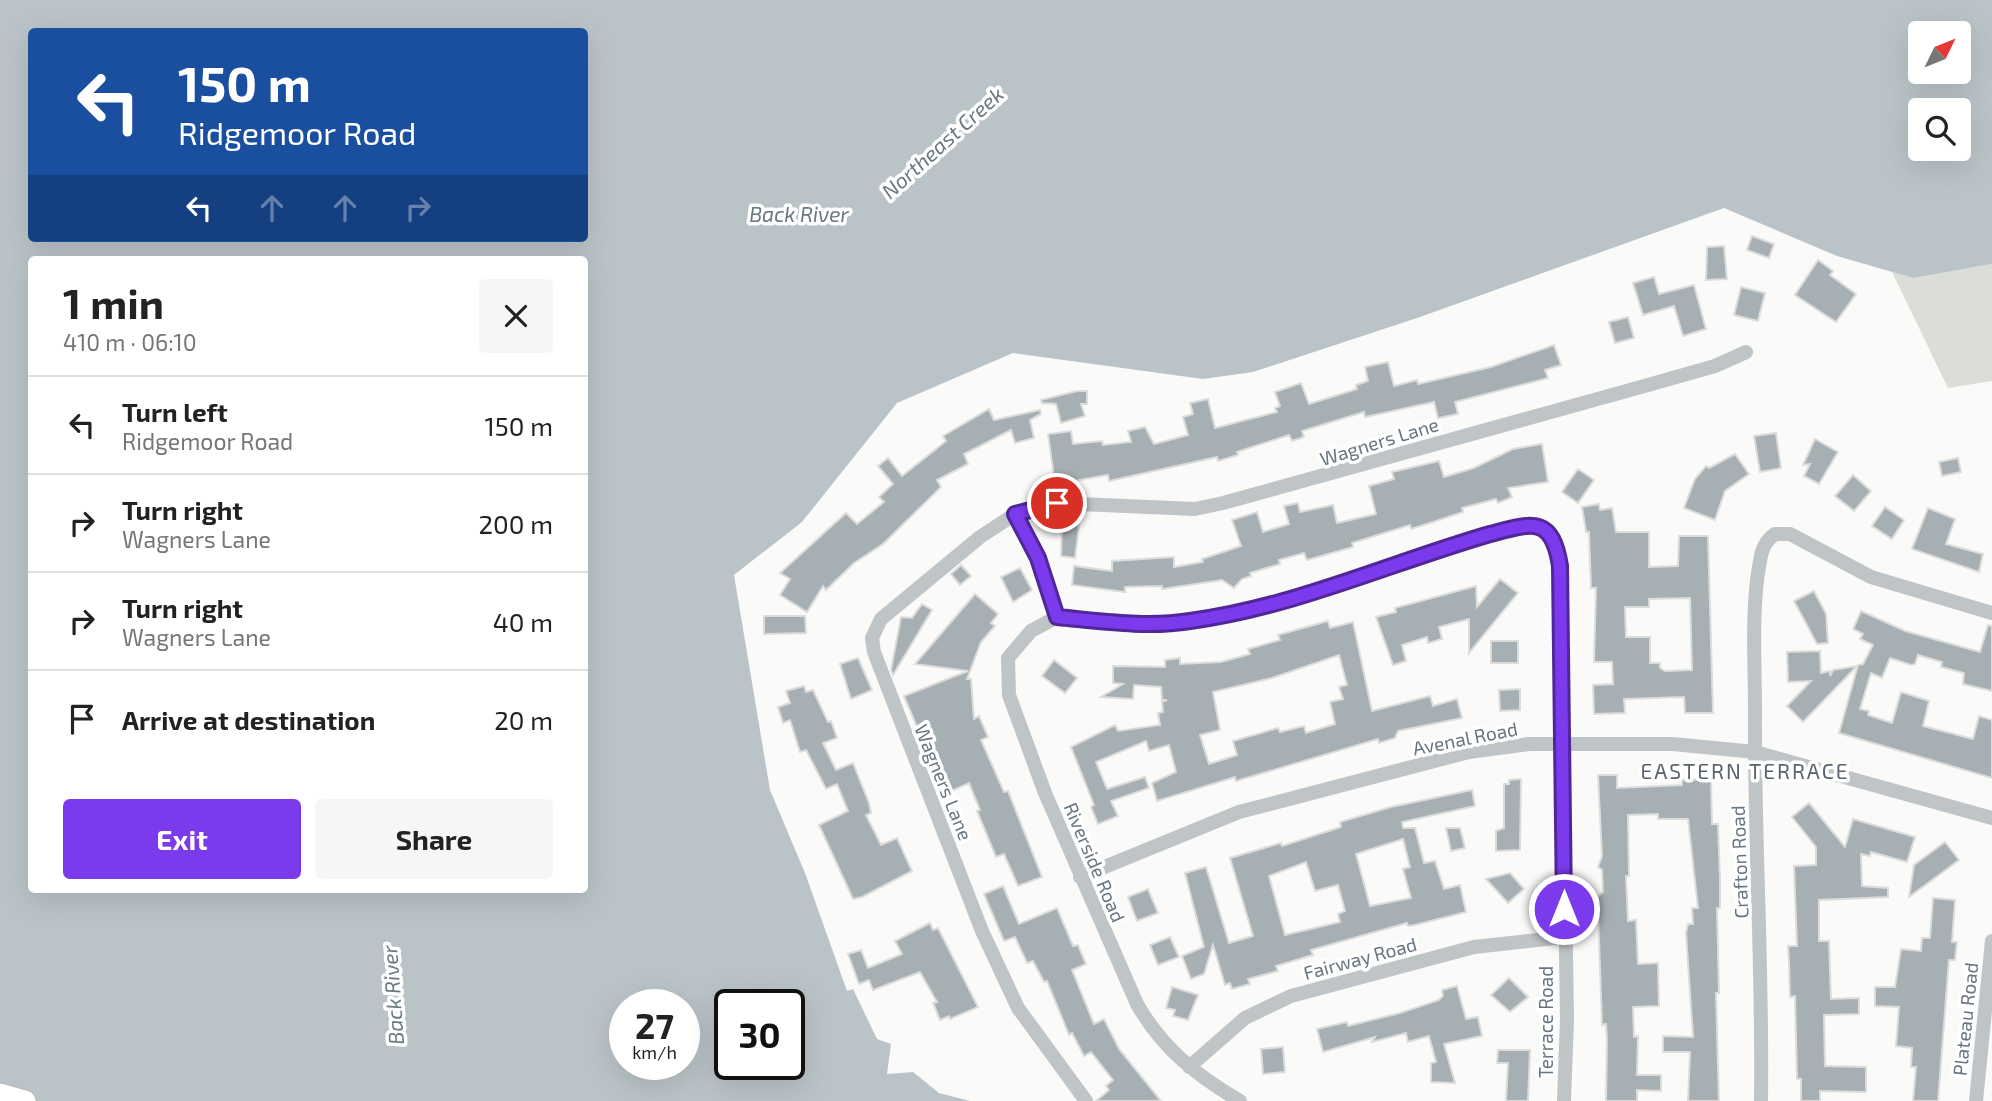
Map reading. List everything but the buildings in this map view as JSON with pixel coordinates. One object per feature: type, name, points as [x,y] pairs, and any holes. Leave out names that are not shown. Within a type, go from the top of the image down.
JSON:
[{"type":"main road","points":[[0,1094],[25,1101]]},
{"type":"street","name":"Wagners Lane","points":[[1086,1101],[1018,1009],[982,931],[874,652],[872,638],[881,619],[980,537],[1015,514],[1057,503],[1195,509],[1223,503],[1333,475],[1715,366],[1746,352]]},
{"type":"street","points":[[1015,514],[1038,558],[1057,617]]},
{"type":"street","name":"Terrace Road","points":[[1057,617],[1161,623],[1208,618],[1292,600],[1490,534],[1518,527],[1544,528],[1554,538],[1560,566],[1567,1019],[1564,1101]]},
{"type":"street","name":"Crafton Road","points":[[1761,1101],[1761,942],[1755,752],[1759,562],[1763,546],[1775,534],[1790,534],[1871,577],[1992,613]]},
{"type":"street","name":"Riverside Road","points":[[1057,617],[1039,625],[1020,641],[1008,658],[1006,677],[1009,695],[1040,780],[1080,877],[1148,1023],[1189,1067],[1240,1101]]},
{"type":"street","name":"Avenal Road","points":[[1080,877],[1239,812],[1469,752],[1506,746],[1563,743],[1674,744],[1755,752],[1992,818]]},
{"type":"street","name":"Fairway Road","points":[[1189,1067],[1245,1018],[1291,996],[1474,947],[1564,937]]},
{"type":"street","name":"Plateau Road","points":[[1976,1101],[1992,942]]},
{"type":"shaded area","points":[[1992,264],[1992,381],[1948,388],[1892,272],[1913,278]]},
{"type":"water","name":"Back River","points":[[0,0],[1992,0],[1992,264],[1913,278],[1837,256],[1724,208],[1420,317],[1253,372],[1203,379],[1013,353],[897,403],[802,522],[734,575],[770,790],[805,873],[847,991],[853,989],[877,1039],[891,1044],[887,1074],[913,1072],[939,1093],[970,1101],[0,1101]]},
{"type":"district","name":"EASTERN TERRACE","points":[[1745,770]]},
{"type":"route","points":[[1057,503],[1015,514],[1038,558],[1057,617],[1122,622],[1188,622],[1292,600],[1490,534],[1518,527],[1544,528],[1554,538],[1560,566],[1564,909]]},
{"type":"water label","name":"Northeast Creek","points":[[942,142]]}]
